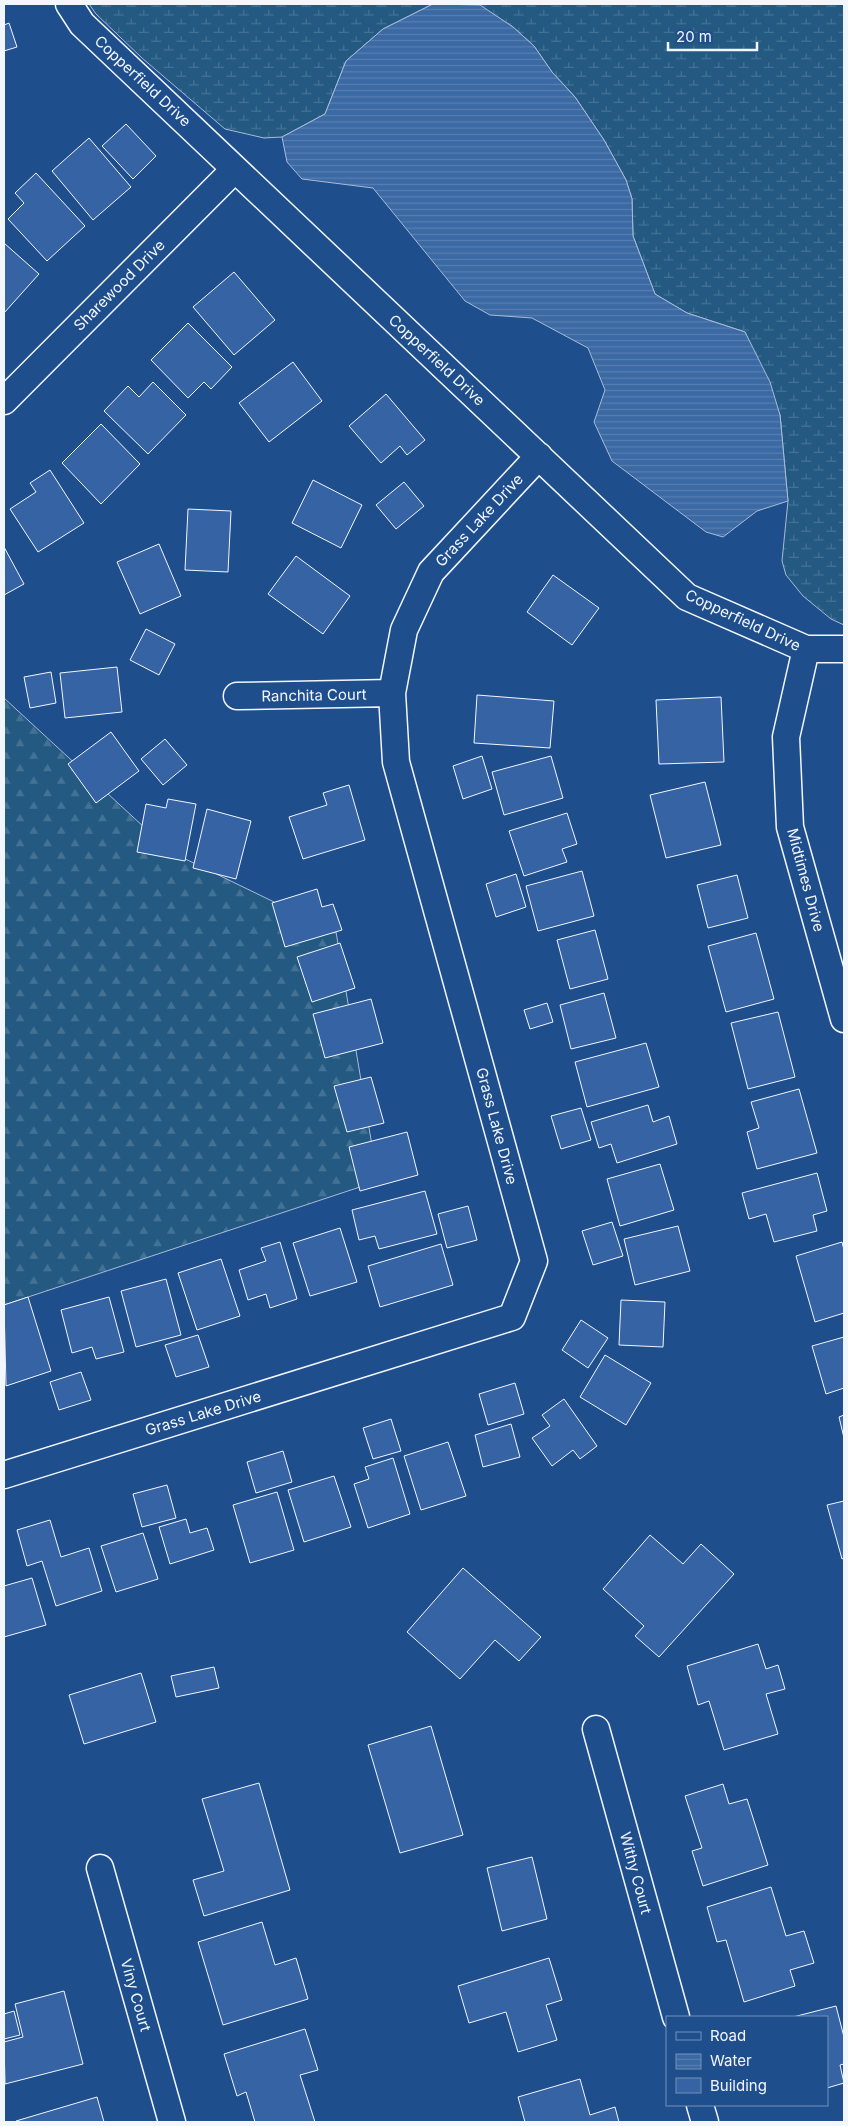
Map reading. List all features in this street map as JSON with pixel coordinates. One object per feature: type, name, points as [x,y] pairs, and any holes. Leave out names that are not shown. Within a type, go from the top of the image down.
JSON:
[{"type":"street","name":"Copperfield Drive","points":[[69,4],[82,24],[687,597],[806,650],[844,649]]},
{"type":"street","name":"Sharewood Drive","points":[[4,401],[235,169]]},
{"type":"street","name":"Grass Lake Drive","points":[[4,1475],[512,1317],[534,1261],[396,762],[392,694],[404,630],[431,572],[539,456]]},
{"type":"street","name":"Midtimes Drive","points":[[806,650],[786,737],[790,827],[844,1019]]},
{"type":"street","name":"Ranchita Court","points":[[237,696],[392,694]]},
{"type":"street","name":"Withy Court","points":[[596,1729],[676,2016]]},
{"type":"street","name":"Viny Court","points":[[100,1868],[172,2122]]},
{"type":"street","points":[[700,2106],[705,2122]]},
{"type":"green space","points":[[89,4],[433,4],[383,29],[346,61],[325,114],[282,137],[264,138],[225,129],[142,58],[96,14]]},
{"type":"green space","points":[[465,4],[844,4],[844,625],[831,619],[803,596],[786,575],[782,561],[788,501],[780,415],[745,332],[687,313],[655,294],[633,236],[632,199],[626,180],[604,140],[575,97],[552,72],[534,46],[513,27],[480,6]]},
{"type":"green space","points":[[4,698],[171,852],[336,932],[378,1181],[4,1305]]},
{"type":"water","points":[[433,4],[480,5],[513,27],[534,46],[552,72],[575,97],[604,140],[626,180],[632,199],[633,236],[655,294],[687,313],[745,332],[770,382],[780,415],[788,501],[757,511],[723,537],[706,532],[612,461],[594,422],[605,390],[588,348],[532,318],[490,315],[465,301],[373,188],[302,179],[287,162],[282,137],[325,114],[346,61],[383,29]]},
{"type":"building","points":[[9,23],[17,47],[4,51],[4,25]]},
{"type":"building","points":[[126,124],[156,156],[133,179],[102,146]]},
{"type":"building","points":[[89,138],[131,187],[93,220],[52,171]]},
{"type":"building","points":[[36,173],[85,226],[47,261],[8,219],[24,203],[15,193]]},
{"type":"building","points":[[4,243],[39,274],[4,313]]},
{"type":"building","points":[[234,272],[275,320],[234,355],[193,307]]},
{"type":"building","points":[[188,323],[232,367],[211,389],[204,382],[188,398],[151,360]]},
{"type":"building","points":[[293,362],[322,401],[269,442],[239,403]]},
{"type":"building","points":[[153,382],[186,415],[148,454],[104,411],[128,386],[139,397]]},
{"type":"building","points":[[386,394],[425,440],[407,455],[400,446],[381,463],[349,426]]},
{"type":"building","points":[[101,424],[140,464],[101,504],[62,463]]},
{"type":"building","points":[[50,470],[84,523],[38,552],[10,509],[36,492],[30,483]]},
{"type":"building","points":[[313,480],[362,505],[341,548],[292,523]]},
{"type":"building","points":[[404,482],[424,506],[396,529],[376,505]]},
{"type":"building","points":[[188,509],[231,511],[228,572],[185,570]]},
{"type":"building","points":[[159,544],[181,596],[140,614],[117,562]]},
{"type":"building","points":[[4,547],[24,584],[4,595]]},
{"type":"building","points":[[296,556],[350,596],[323,634],[268,594]]},
{"type":"building","points":[[553,575],[599,608],[572,645],[527,612]]},
{"type":"building","points":[[146,629],[175,644],[159,675],[130,660]]},
{"type":"building","points":[[117,667],[122,712],[65,718],[60,673]]},
{"type":"building","points":[[51,672],[56,703],[30,708],[24,677]]},
{"type":"building","points":[[477,695],[554,701],[550,748],[474,743]]},
{"type":"building","points":[[721,697],[724,762],[659,764],[656,700]]},
{"type":"building","points":[[111,732],[139,771],[96,803],[68,764]]},
{"type":"building","points":[[165,739],[187,765],[163,785],[141,759]]},
{"type":"building","points":[[482,756],[492,789],[463,799],[453,766]]},
{"type":"building","points":[[551,756],[563,798],[504,815],[492,772]]},
{"type":"building","points":[[705,782],[721,845],[666,858],[650,795]]},
{"type":"building","points":[[349,785],[365,840],[303,859],[289,817],[327,805],[323,793]]},
{"type":"building","points":[[168,799],[196,804],[185,861],[137,852],[146,804],[166,808]]},
{"type":"building","points":[[207,809],[251,821],[236,879],[193,868]]},
{"type":"building","points":[[567,813],[577,844],[562,849],[567,862],[524,876],[509,831]]},
{"type":"building","points":[[582,871],[594,916],[538,931],[526,886]]},
{"type":"building","points":[[516,874],[526,907],[496,917],[486,884]]},
{"type":"building","points":[[737,875],[748,918],[708,928],[697,885]]},
{"type":"building","points":[[317,889],[322,907],[333,904],[342,930],[285,947],[272,903]]},
{"type":"building","points":[[595,930],[608,979],[570,989],[557,940]]},
{"type":"building","points":[[756,933],[774,999],[726,1012],[708,946]]},
{"type":"building","points":[[340,943],[355,988],[312,1002],[297,957]]},
{"type":"building","points":[[604,993],[616,1038],[571,1049],[560,1005]]},
{"type":"building","points":[[371,999],[383,1043],[325,1058],[313,1014]]},
{"type":"building","points":[[547,1003],[553,1022],[530,1029],[524,1010]]},
{"type":"building","points":[[778,1012],[795,1077],[748,1089],[731,1023]]},
{"type":"building","points":[[646,1043],[659,1087],[587,1107],[575,1062]]},
{"type":"building","points":[[371,1077],[384,1123],[347,1132],[334,1086]]},
{"type":"building","points":[[799,1089],[817,1153],[757,1169],[747,1132],[759,1128],[751,1102]]},
{"type":"building","points":[[648,1105],[653,1122],[669,1116],[677,1144],[617,1163],[611,1144],[599,1148],[591,1122]]},
{"type":"building","points":[[581,1108],[591,1140],[561,1149],[551,1116]]},
{"type":"building","points":[[407,1132],[418,1175],[360,1191],[349,1147]]},
{"type":"building","points":[[660,1164],[674,1210],[620,1226],[607,1179]]},
{"type":"building","points":[[817,1173],[827,1211],[813,1215],[817,1231],[774,1242],[766,1214],[749,1219],[742,1193]]},
{"type":"building","points":[[425,1191],[437,1234],[379,1249],[375,1236],[359,1240],[352,1210]]},
{"type":"building","points":[[468,1206],[477,1240],[447,1248],[438,1214]]},
{"type":"building","points":[[612,1222],[623,1256],[593,1265],[582,1231]]},
{"type":"building","points":[[678,1226],[690,1271],[635,1285],[624,1239]]},
{"type":"building","points":[[340,1228],[357,1282],[310,1296],[293,1243]]},
{"type":"building","points":[[280,1242],[297,1299],[270,1308],[266,1294],[248,1300],[239,1270],[266,1261],[261,1248]]},
{"type":"building","points":[[842,1242],[844,1250],[844,1313],[815,1322],[796,1256]]},
{"type":"building","points":[[441,1244],[453,1285],[380,1307],[368,1266]]},
{"type":"building","points":[[221,1259],[240,1316],[197,1330],[178,1273]]},
{"type":"building","points":[[166,1279],[181,1335],[136,1347],[121,1291]]},
{"type":"building","points":[[28,1297],[51,1371],[6,1386],[4,1305]]},
{"type":"building","points":[[109,1297],[124,1352],[96,1359],[92,1347],[72,1353],[61,1310]]},
{"type":"building","points":[[621,1300],[665,1302],[663,1347],[619,1345]]},
{"type":"building","points":[[581,1320],[608,1338],[588,1368],[562,1350]]},
{"type":"building","points":[[198,1335],[209,1367],[176,1377],[165,1345]]},
{"type":"building","points":[[844,1337],[844,1388],[826,1394],[812,1346]]},
{"type":"building","points":[[605,1355],[651,1383],[626,1425],[580,1397]]},
{"type":"building","points":[[81,1372],[91,1400],[59,1410],[50,1382]]},
{"type":"building","points":[[515,1383],[524,1414],[488,1425],[479,1394]]},
{"type":"building","points":[[564,1399],[597,1446],[580,1459],[573,1450],[552,1466],[532,1438],[550,1426],[542,1415]]},
{"type":"building","points":[[844,1415],[844,1438],[839,1417]]},
{"type":"building","points":[[391,1419],[401,1451],[373,1459],[363,1428]]},
{"type":"building","points":[[511,1424],[520,1457],[483,1467],[475,1435]]},
{"type":"building","points":[[448,1442],[466,1496],[421,1510],[404,1456]]},
{"type":"building","points":[[283,1451],[292,1482],[256,1493],[247,1462]]},
{"type":"building","points":[[393,1458],[410,1514],[368,1528],[354,1484],[369,1479],[365,1467]]},
{"type":"building","points":[[334,1476],[351,1527],[304,1542],[288,1490]]},
{"type":"building","points":[[167,1485],[176,1518],[142,1527],[133,1494]]},
{"type":"building","points":[[277,1492],[294,1550],[250,1563],[233,1505]]},
{"type":"building","points":[[844,1501],[844,1558],[842,1559],[827,1505]]},
{"type":"building","points":[[186,1519],[190,1533],[207,1528],[214,1550],[170,1564],[159,1527]]},
{"type":"building","points":[[50,1520],[61,1557],[89,1548],[102,1591],[56,1606],[42,1561],[27,1566],[17,1530]]},
{"type":"building","points":[[143,1533],[158,1579],[116,1592],[101,1546]]},
{"type":"building","points":[[650,1535],[683,1564],[701,1544],[734,1574],[659,1657],[635,1636],[644,1626],[603,1589]]},
{"type":"building","points":[[463,1568],[541,1637],[519,1661],[495,1640],[460,1679],[407,1632]]},
{"type":"building","points":[[32,1578],[46,1625],[4,1637],[4,1586]]},
{"type":"building","points":[[758,1644],[766,1669],[778,1665],[785,1689],[766,1694],[778,1734],[724,1750],[709,1701],[698,1705],[687,1666]]},
{"type":"building","points":[[214,1667],[219,1688],[176,1697],[171,1676]]},
{"type":"building","points":[[141,1673],[156,1722],[84,1744],[69,1695]]},
{"type":"building","points":[[431,1726],[463,1835],[400,1853],[368,1745]]},
{"type":"building","points":[[259,1783],[290,1890],[204,1916],[193,1880],[224,1871],[202,1799]]},
{"type":"building","points":[[723,1784],[729,1804],[747,1799],[768,1865],[703,1886],[692,1851],[702,1848],[685,1796]]},
{"type":"building","points":[[532,1857],[547,1919],[502,1931],[487,1868]]},
{"type":"building","points":[[771,1887],[786,1936],[804,1931],[814,1963],[790,1970],[795,1986],[744,2002],[726,1940],[717,1942],[707,1907]]},
{"type":"building","points":[[262,1922],[275,1965],[296,1958],[308,1999],[223,2025],[198,1942]]},
{"type":"building","points":[[549,1958],[562,2000],[546,2005],[557,2040],[518,2052],[506,2012],[469,2023],[458,1986]]},
{"type":"building","points":[[64,1991],[83,2064],[5,2084],[4,2042],[23,2037],[15,2004]]},
{"type":"building","points":[[836,2006],[844,2037],[844,2064],[840,2065],[844,2083],[828,2088],[828,2016],[797,2016]]},
{"type":"building","points":[[14,2011],[20,2035],[4,2039],[4,2014]]},
{"type":"building","points":[[305,2029],[318,2070],[300,2075],[315,2122],[255,2122],[246,2092],[237,2096],[224,2054]]},
{"type":"building","points":[[580,2079],[590,2115],[615,2107],[619,2122],[525,2122],[518,2097]]},
{"type":"building","points":[[97,2097],[104,2122],[16,2122],[16,2121]]}]
